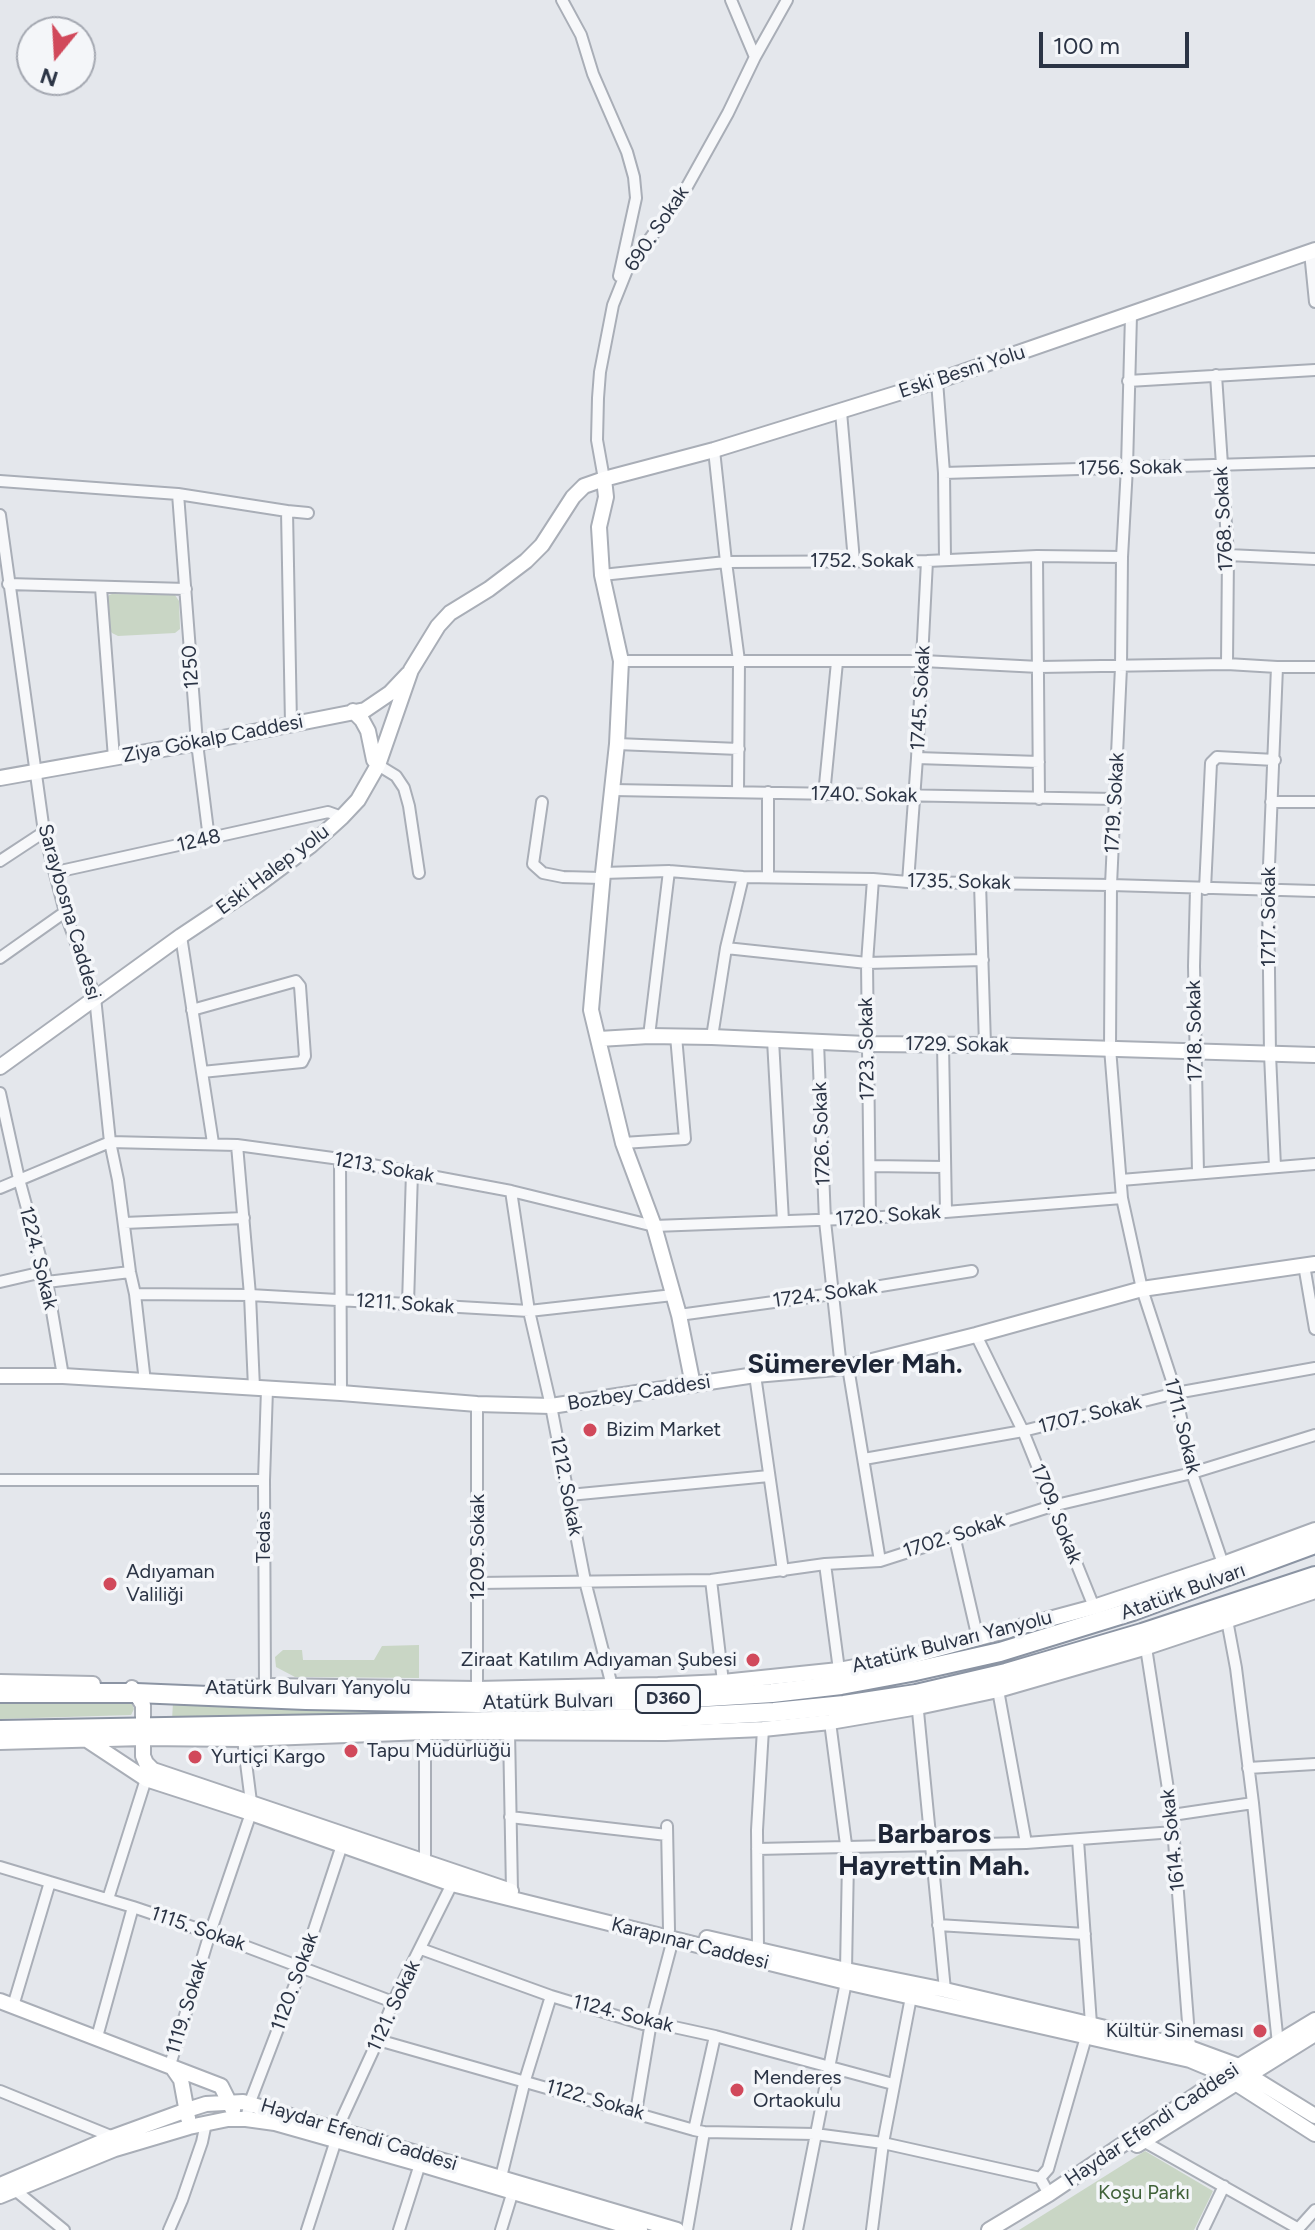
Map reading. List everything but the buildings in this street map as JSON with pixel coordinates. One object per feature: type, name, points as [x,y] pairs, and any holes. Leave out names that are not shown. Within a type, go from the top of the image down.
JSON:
[{"type":"highway","name":"Atatürk Bulvarı","points":[[0,1693],[133,1689],[306,1700],[477,1703],[660,1700],[772,1693],[841,1685],[1000,1652],[1133,1611],[1315,1544]]},
{"type":"highway","name":"Atatürk Bulvarı","points":[[0,1730],[143,1733],[566,1718],[661,1718],[917,1700],[1006,1673],[1144,1640],[1254,1604],[1315,1576]]},
{"type":"street","points":[[562,0],[581,35],[634,177],[636,198],[613,305]]},
{"type":"street","points":[[731,0],[755,57]]},
{"type":"street","name":"690. Sokak","points":[[604,479],[597,440],[598,398],[613,305],[627,270],[684,192],[787,0]]},
{"type":"street","points":[[1313,251],[1315,302]]},
{"type":"street","name":"Eski Besni Yolu","points":[[604,479],[841,412],[1313,251]]},
{"type":"street","name":"1719. Sokak","points":[[1131,315],[1111,885],[1110,1048],[1122,1198],[1142,1289]]},
{"type":"street","points":[[1128,381],[1315,370]]},
{"type":"street","name":"1768. Sokak","points":[[1216,375],[1228,555],[1227,664]]},
{"type":"street","points":[[937,381],[944,473],[945,559]]},
{"type":"street","points":[[841,412],[854,561]]},
{"type":"street","points":[[714,450],[739,661],[738,792]]},
{"type":"street","name":"1756. Sokak","points":[[944,473],[1315,462]]},
{"type":"street","points":[[604,479],[606,497],[599,527],[602,575],[621,661],[617,744],[591,1010],[623,1143],[654,1226],[679,1315],[693,1385]]},
{"type":"street","name":"Eski Halep yolu","points":[[0,1067],[181,936],[259,884],[310,846],[342,817],[358,800],[378,765],[411,670],[438,626],[450,613],[526,561],[542,545],[573,497],[584,486],[604,479]]},
{"type":"street","points":[[0,481],[178,494],[308,513]]},
{"type":"street","name":"1250","points":[[178,494],[197,743],[209,839]]},
{"type":"street","points":[[287,511],[291,724]]},
{"type":"street","name":"Saraybosna Caddesi","points":[[0,515],[8,584],[6,605],[44,832],[65,912],[95,997],[110,1142],[135,1294],[145,1382]]},
{"type":"street","points":[[1228,555],[1315,559]]},
{"type":"street","points":[[1037,556],[1039,799]]},
{"type":"street","name":"1752. Sokak","points":[[602,575],[726,562],[1122,557]]},
{"type":"street","name":"1745. Sokak","points":[[908,882],[927,561]]},
{"type":"street","points":[[8,584],[186,589]]},
{"type":"street","points":[[101,588],[114,758]]},
{"type":"street","points":[[621,661],[923,661],[1039,667],[1227,664],[1315,667]]},
{"type":"street","points":[[824,795],[837,662]]},
{"type":"street","name":"1717. Sokak","points":[[1275,1167],[1268,890],[1277,667]]},
{"type":"street","name":"Ziya Gökalp Caddesi","points":[[0,778],[365,710],[390,693],[411,670]]},
{"type":"street","points":[[353,711],[368,731],[374,760],[396,776],[404,788],[419,873]]},
{"type":"street","points":[[617,744],[739,749]]},
{"type":"street","name":"1718. Sokak","points":[[1198,1173],[1194,966],[1211,763],[1217,757],[1275,760]]},
{"type":"street","points":[[917,758],[1039,762]]},
{"type":"street","name":"1740. Sokak","points":[[613,790],[1115,799]]},
{"type":"street","points":[[768,792],[768,877]]},
{"type":"street","name":"1735. Sokak","points":[[542,802],[533,864],[543,873],[563,877],[669,871],[743,877],[1315,891]]},
{"type":"street","points":[[1271,802],[1315,802]]},
{"type":"street","name":"1248","points":[[56,872],[328,812],[342,817]]},
{"type":"street","points":[[0,861],[44,832]]},
{"type":"street","points":[[649,1036],[669,871]]},
{"type":"street","points":[[712,1037],[726,948],[743,877]]},
{"type":"street","name":"1723. Sokak","points":[[870,1218],[866,1044],[867,963],[873,879]]},
{"type":"street","points":[[980,883],[985,1045]]},
{"type":"street","points":[[0,958],[65,912]]},
{"type":"street","points":[[181,936],[213,1143]]},
{"type":"street","points":[[726,948],[867,963],[983,960]]},
{"type":"street","points":[[192,1010],[296,981],[300,986],[305,1056],[302,1062],[202,1072]]},
{"type":"street","points":[[623,1143],[685,1139],[676,1036]]},
{"type":"street","name":"1729. Sokak","points":[[599,1039],[676,1036],[1315,1055]]},
{"type":"street","points":[[773,1040],[783,1221]]},
{"type":"street","name":"1726. Sokak","points":[[818,1042],[825,1221],[832,1294],[880,1561]]},
{"type":"street","points":[[943,1044],[946,1212]]},
{"type":"street","name":"1224. Sokak","points":[[0,1093],[45,1277],[63,1376]]},
{"type":"street","points":[[0,1188],[110,1142]]},
{"type":"street","name":"1213. Sokak","points":[[110,1142],[213,1143],[340,1159],[511,1191],[654,1226]]},
{"type":"street","name":"Tedas","points":[[237,1145],[261,1389],[265,1686]]},
{"type":"street","points":[[340,1159],[341,1393]]},
{"type":"street","points":[[1121,1180],[1315,1164]]},
{"type":"street","points":[[870,1166],[945,1167]]},
{"type":"street","points":[[408,1304],[412,1172]]},
{"type":"street","name":"1212. Sokak","points":[[511,1191],[529,1311],[585,1581],[612,1686]]},
{"type":"street","name":"1720. Sokak","points":[[654,1226],[825,1221],[1122,1198]]},
{"type":"street","points":[[124,1223],[244,1218]]},
{"type":"street","points":[[1309,1264],[1315,1329]]},
{"type":"street","name":"Bozbey Caddesi","points":[[0,1376],[63,1376],[477,1404],[551,1406],[755,1375],[844,1367],[976,1335],[1142,1289],[1309,1264]]},
{"type":"street","name":"1724. Sokak","points":[[679,1315],[972,1271]]},
{"type":"street","points":[[0,1282],[130,1272]]},
{"type":"street","name":"1711. Sokak","points":[[1142,1289],[1176,1393],[1192,1473],[1223,1564]]},
{"type":"street","name":"1211. Sokak","points":[[135,1294],[250,1295],[529,1311],[673,1295]]},
{"type":"street","name":"1709. Sokak","points":[[976,1335],[1023,1431],[1094,1607]]},
{"type":"street","name":"1707. Sokak","points":[[864,1459],[1023,1431],[1176,1393],[1315,1368]]},
{"type":"street","points":[[755,1375],[783,1571]]},
{"type":"street","name":"1209. Sokak","points":[[477,1404],[477,1689]]},
{"type":"street","name":"1702. Sokak","points":[[478,1583],[711,1580],[825,1564],[880,1561],[1052,1506],[1192,1473],[1315,1435]]},
{"type":"street","points":[[569,1495],[769,1476]]},
{"type":"street","points":[[0,1480],[264,1480]]},
{"type":"street","name":"Atatürk Bulvarı Yanyolu","points":[[0,1682],[133,1689],[265,1686],[477,1689],[723,1682],[839,1670],[908,1657],[1094,1607],[1315,1530]]},
{"type":"street","points":[[954,1535],[978,1639]]},
{"type":"street","points":[[825,1564],[839,1670]]},
{"type":"street","points":[[711,1580],[723,1682]]},
{"type":"street","points":[[143,1733],[243,1739],[425,1732],[665,1733],[763,1729],[830,1722],[917,1700],[998,1690],[1144,1640],[1227,1620],[1254,1604],[1315,1591]]},
{"type":"street","points":[[1227,1620],[1236,1668],[1284,2047],[1315,2049]]},
{"type":"street","name":"1614. Sokak","points":[[1144,1640],[1174,1832],[1190,2048]]},
{"type":"street","name":"Karapınar Caddesi","points":[[133,1689],[143,1707],[143,1756],[153,1770],[342,1845],[452,1884],[846,1976],[945,1990],[1190,2060],[1231,2080],[1315,2134]]},
{"type":"street","points":[[998,1690],[1026,1843]]},
{"type":"street","points":[[917,1700],[945,1990]]},
{"type":"street","points":[[797,2230],[846,1976],[847,1847],[830,1722]]},
{"type":"street","points":[[758,1949],[757,1849],[763,1729]]},
{"type":"street","points":[[509,1731],[512,1891]]},
{"type":"street","points":[[425,1732],[425,1862]]},
{"type":"street","points":[[0,1742],[78,1734]]},
{"type":"street","name":"Karapınar Caddesi","points":[[78,1734],[146,1779],[251,1807],[512,1891],[671,1934],[758,1949],[911,1997],[1190,2048],[1245,2071],[1315,2116]]},
{"type":"street","points":[[243,1739],[251,1807]]},
{"type":"street","points":[[1248,1768],[1315,1764]]},
{"type":"street","points":[[108,1899],[146,1779]]},
{"type":"street","points":[[1172,1815],[1253,1803]]},
{"type":"street","name":"1119. Sokak","points":[[170,2065],[251,1807]]},
{"type":"street","points":[[510,1817],[667,1831],[671,1934],[651,2022],[636,2112]]},
{"type":"street","points":[[757,1849],[1026,1843],[1174,1832]]},
{"type":"street","points":[[1049,2194],[1040,2178],[1048,2169],[1089,2031],[1078,1840]]},
{"type":"street","name":"1120. Sokak","points":[[246,2119],[342,1845]]},
{"type":"street","name":"1115. Sokak","points":[[0,1867],[210,1933],[393,2002]]},
{"type":"street","points":[[50,1882],[6,2003],[221,2086],[233,2109],[228,2119]]},
{"type":"street","name":"1121. Sokak","points":[[307,2230],[336,2134],[393,2002],[452,1884]]},
{"type":"street","points":[[97,2037],[133,1907]]},
{"type":"street","points":[[938,1925],[1085,1934]]},
{"type":"street","name":"1124. Sokak","points":[[421,1949],[551,1996],[643,2024],[651,2022],[715,2036],[893,2084]]},
{"type":"street","points":[[501,2177],[525,2080],[551,1996]]},
{"type":"street","points":[[872,2230],[883,2143],[911,1997]]},
{"type":"street","name":"Haydar Efendi Caddesi","points":[[1284,2047],[1315,2020]]},
{"type":"street","name":"Haydar Efendi Caddesi","points":[[989,2230],[1284,2047],[1315,2034]]},
{"type":"street","points":[[687,2230],[715,2036]]},
{"type":"street","name":"1122. Sokak","points":[[378,2040],[699,2131],[815,2134],[883,2143],[1040,2178]]},
{"type":"street","points":[[170,2065],[181,2080],[189,2127]]},
{"type":"street","name":"Haydar Efendi Caddesi","points":[[1006,2230],[1231,2080]]},
{"type":"street","points":[[0,2091],[113,2137]]},
{"type":"street","name":"Haydar Efendi Caddesi","points":[[0,2196],[7,2188],[113,2137],[206,2104],[250,2102],[420,2164],[513,2191],[602,2225],[640,2230]]},
{"type":"street","name":"Haydar Efendi Caddesi","points":[[7,2188],[115,2149],[189,2127],[228,2119],[246,2119],[336,2134],[501,2177],[677,2230]]},
{"type":"street","points":[[169,2230],[182,2200],[206,2123]]},
{"type":"street","points":[[1143,2141],[1298,2229],[1315,2210]]},
{"type":"street","points":[[399,2230],[420,2164]]},
{"type":"street","points":[[1203,2230],[1224,2186]]},
{"type":"street","points":[[7,2188],[64,2230]]},
{"type":"street","points":[[501,2230],[513,2191]]},
{"type":"green space","points":[[112,594],[175,595],[179,601],[180,629],[175,633],[118,636],[112,633],[106,601]]},
{"type":"green space","points":[[419,1645],[419,1678],[295,1677],[276,1667],[275,1657],[283,1650],[302,1650],[303,1660],[374,1660],[382,1646]]},
{"type":"green space","points":[[130,1699],[134,1709],[131,1715],[0,1719],[0,1704]]},
{"type":"green space","points":[[173,1702],[399,1710],[399,1716],[303,1714],[172,1720]]},
{"type":"green space","name":"Koşu Parkı","points":[[1145,2151],[1213,2191],[1194,2230],[1019,2230]]},
{"type":"place","name":"Bizim Market","points":[[590,1430]]},
{"type":"place","name":"Adıyaman Valiliği","points":[[110,1584]]},
{"type":"place","name":"Ziraat Katılım Adıyaman Şubesi","points":[[753,1660]]},
{"type":"place","name":"Tapu Müdürlüğü","points":[[351,1751]]},
{"type":"place","name":"Yurtiçi Kargo","points":[[195,1757]]},
{"type":"place","name":"Kültür Sineması","points":[[1260,2031]]},
{"type":"place","name":"Menderes Ortaokulu","points":[[737,2090]]},
{"type":"district","name":"Sümerevler Mah.","points":[[855,1365]]},
{"type":"district","name":"Barbaros Hayrettin Mah.","points":[[934,1851]]}]
